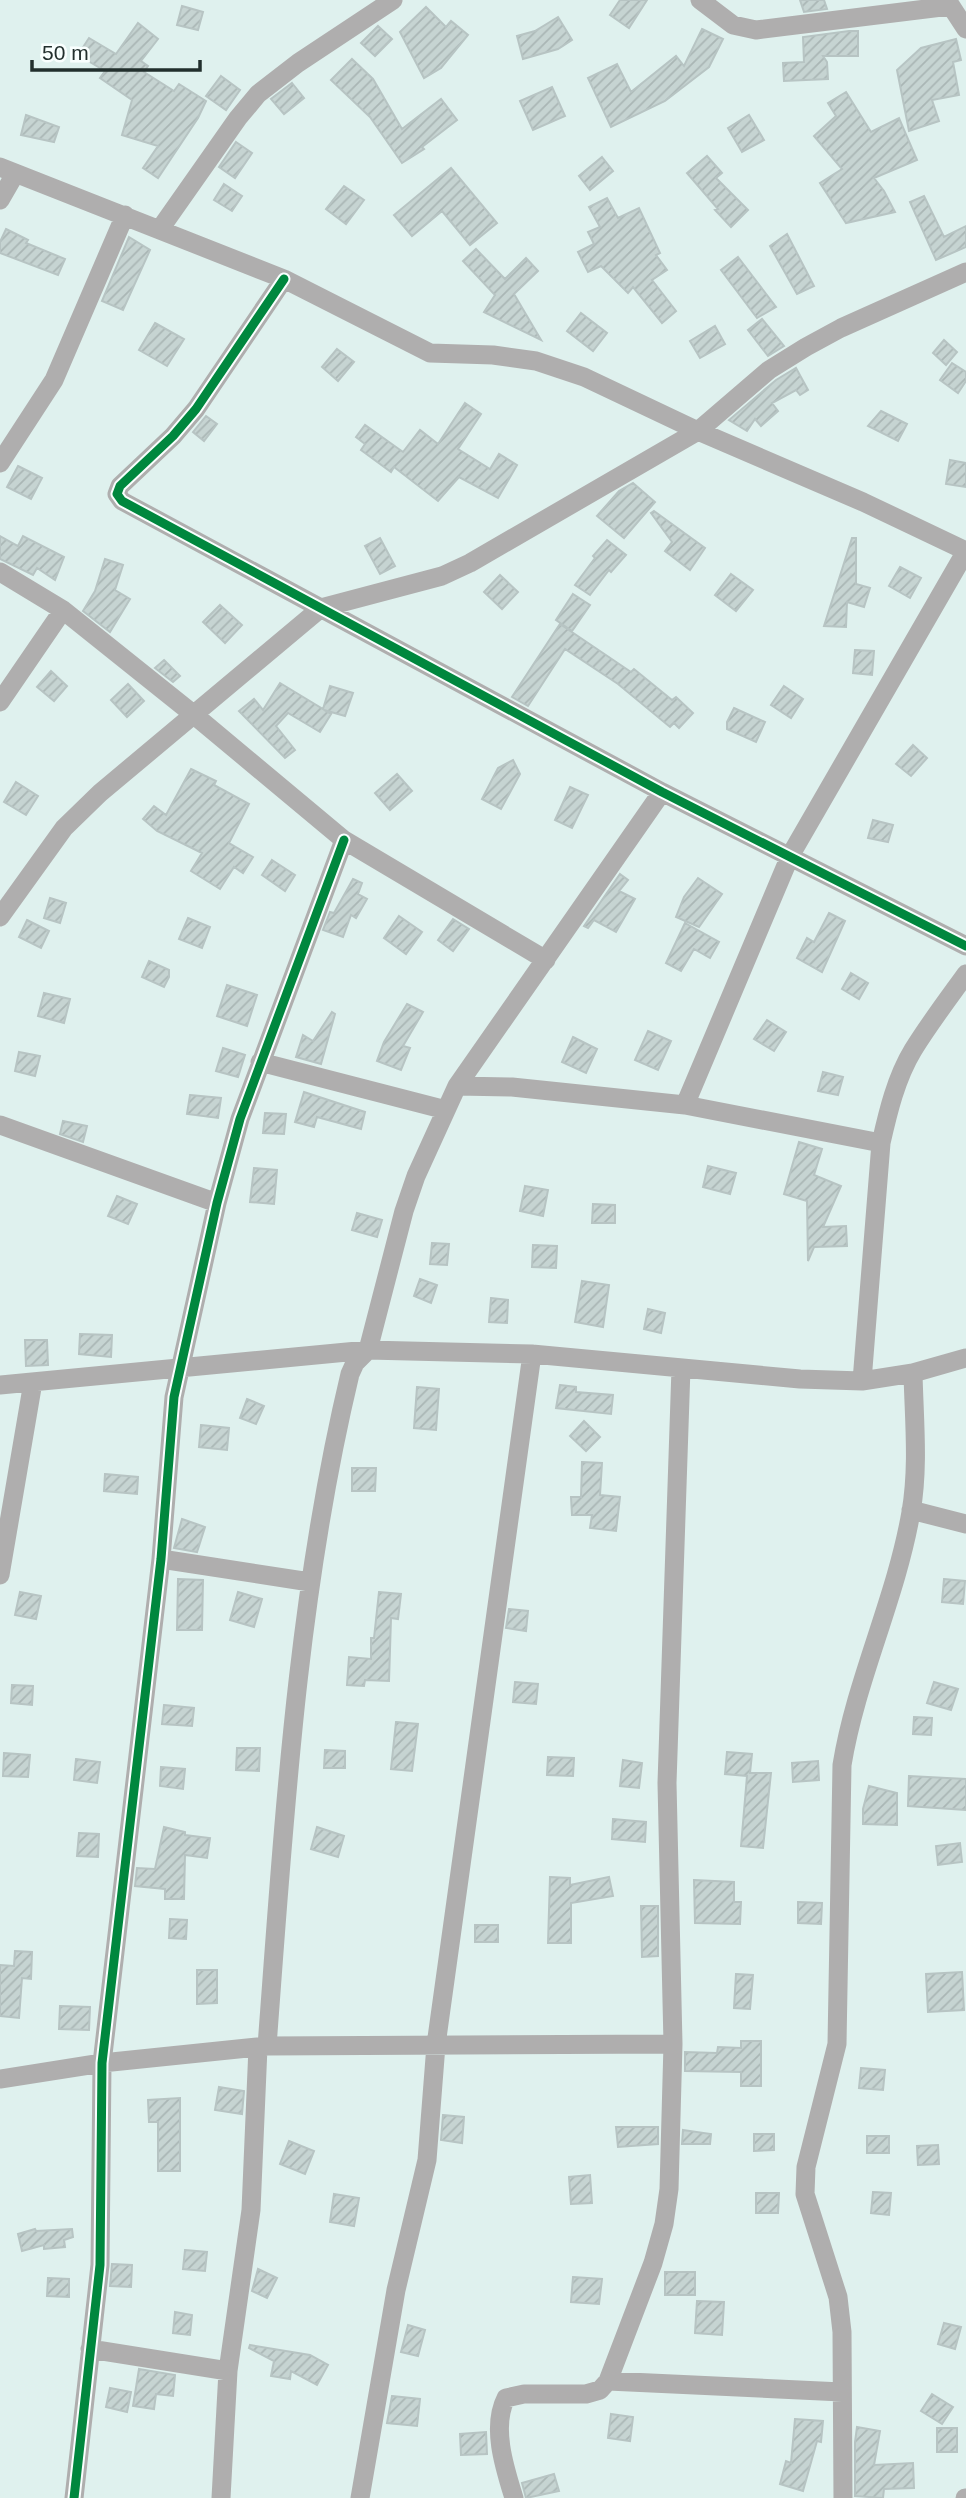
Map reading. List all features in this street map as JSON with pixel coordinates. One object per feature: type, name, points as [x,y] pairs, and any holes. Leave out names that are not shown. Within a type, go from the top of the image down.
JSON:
[{"type":"street","points":[[160,229],[258,94],[298,63],[393,0]]},
{"type":"street","points":[[700,0],[733,25],[756,30],[948,3],[966,29]]},
{"type":"street","points":[[0,201],[8,170],[284,279],[430,353],[493,355],[536,361],[584,377],[966,551],[790,856],[685,1105]]},
{"type":"street","points":[[0,463],[54,380],[125,215]]},
{"type":"street","points":[[0,917],[64,828],[100,793],[321,608],[442,576],[470,563],[698,431],[769,370],[806,347],[841,328],[966,272]]},
{"type":"street","points":[[284,279],[196,409],[173,436],[120,485],[117,494],[122,501],[662,792],[966,946]]},
{"type":"street","points":[[0,572],[63,610],[344,840],[546,960]]},
{"type":"street","points":[[0,702],[63,610]]},
{"type":"street","points":[[221,2498],[228,2371],[251,2210],[262,2047],[289,1753],[310,1582],[331,1452],[350,1374],[355,1363],[368,1350],[404,1211],[416,1176],[457,1086],[662,792]]},
{"type":"street","points":[[74,2498],[100,2265],[102,2063],[161,1559],[174,1397],[217,1203],[240,1119],[344,840]]},
{"type":"street","points":[[862,1381],[881,1143],[895,1088],[912,1052],[966,974]]},
{"type":"street","points":[[260,1062],[446,1110]]},
{"type":"street","points":[[457,1086],[512,1087],[685,1105],[881,1143]]},
{"type":"street","points":[[0,1125],[217,1203]]},
{"type":"street","points":[[0,1385],[368,1350],[532,1354],[800,1379],[862,1381],[913,1373],[966,1358]]},
{"type":"street","points":[[360,2498],[396,2290],[427,2160],[436,2045],[532,1354]]},
{"type":"street","points":[[514,2498],[501,2449],[500,2409],[506,2398],[524,2393],[586,2393],[600,2390],[608,2381],[653,2263],[664,2224],[669,2189],[673,2044],[667,1783],[681,1368]]},
{"type":"street","points":[[843,2498],[842,2332],[838,2297],[805,2194],[806,2167],[837,2044],[842,1765],[846,1738],[890,1600],[911,1510],[915,1454],[913,1373]]},
{"type":"street","points":[[0,1575],[33,1382]]},
{"type":"street","points":[[911,1510],[966,1524]]},
{"type":"street","points":[[161,1559],[310,1582]]},
{"type":"street","points":[[0,2079],[102,2063],[262,2047],[673,2044]]},
{"type":"street","points":[[90,2349],[228,2371]]},
{"type":"street","points":[[608,2381],[842,2392]]},
{"type":"building","points":[[620,0],[647,0],[629,28],[610,15]]},
{"type":"building","points":[[800,0],[824,0],[827,9],[804,12]]},
{"type":"building","points":[[182,6],[203,12],[198,30],[177,25]]},
{"type":"building","points":[[426,7],[446,27],[451,21],[468,35],[441,68],[424,78],[400,32]]},
{"type":"building","points":[[558,17],[572,40],[558,49],[523,59],[517,36],[535,31]]},
{"type":"building","points":[[138,23],[158,39],[141,61],[148,66],[144,72],[174,91],[179,84],[206,101],[198,118],[158,178],[143,168],[158,146],[122,135],[132,100],[100,78],[105,71],[78,55],[89,38],[116,54]]},
{"type":"building","points":[[378,26],[392,39],[375,56],[361,43]]},
{"type":"building","points":[[702,29],[723,39],[709,67],[665,101],[611,127],[588,78],[617,64],[631,92],[676,56],[684,66]]},
{"type":"building","points":[[858,31],[858,56],[823,56],[827,62],[828,79],[784,81],[783,63],[804,62],[803,37]]},
{"type":"building","points":[[956,39],[961,60],[953,62],[959,95],[932,100],[939,121],[909,131],[897,70],[921,48]]},
{"type":"building","points":[[352,59],[373,79],[402,129],[441,99],[457,120],[422,147],[424,149],[402,163],[370,117],[331,80]]},
{"type":"building","points":[[221,76],[240,90],[226,110],[206,96]]},
{"type":"building","points":[[292,83],[304,98],[284,114],[271,99]]},
{"type":"building","points":[[552,87],[565,116],[533,130],[520,101]]},
{"type":"building","points":[[846,92],[871,132],[899,118],[917,160],[874,178],[895,212],[846,223],[820,183],[842,169],[814,136],[836,116],[828,103]]},
{"type":"building","points":[[26,115],[59,127],[54,142],[21,135]]},
{"type":"building","points":[[749,115],[764,140],[742,152],[728,128]]},
{"type":"building","points":[[236,142],[252,153],[235,178],[219,167]]},
{"type":"building","points":[[707,156],[722,173],[716,178],[748,210],[731,227],[687,173]]},
{"type":"building","points":[[602,157],[613,171],[590,190],[579,176]]},
{"type":"building","points":[[451,168],[497,223],[470,245],[442,211],[412,236],[394,215]]},
{"type":"building","points":[[224,184],[242,196],[232,211],[214,200]]},
{"type":"building","points":[[344,186],[364,200],[346,224],[326,209]]},
{"type":"building","points":[[924,196],[944,237],[966,226],[966,247],[936,260],[910,202]]},
{"type":"building","points":[[607,198],[618,218],[639,208],[660,253],[656,255],[667,270],[652,280],[676,311],[662,323],[633,287],[628,293],[601,266],[588,272],[578,252],[594,244],[588,232],[600,227],[589,207]]},
{"type":"building","points":[[6,229],[28,240],[26,243],[65,259],[58,275],[0,253],[0,242]]},
{"type":"building","points":[[787,234],[814,286],[797,294],[770,246]]},
{"type":"building","points":[[129,237],[150,250],[123,310],[102,301]]},
{"type":"building","points":[[476,249],[505,279],[526,258],[538,271],[514,294],[541,340],[484,312],[495,295],[463,261]]},
{"type":"building","points":[[738,257],[776,307],[757,318],[721,270]]},
{"type":"building","points":[[581,313],[607,333],[593,351],[567,331]]},
{"type":"building","points":[[762,319],[784,346],[768,356],[748,330]]},
{"type":"building","points":[[155,323],[184,339],[167,366],[139,350]]},
{"type":"building","points":[[715,326],[725,344],[700,358],[690,341]]},
{"type":"building","points":[[944,340],[957,352],[946,365],[933,353]]},
{"type":"building","points":[[337,349],[354,362],[338,381],[322,367]]},
{"type":"building","points":[[952,363],[966,372],[966,381],[958,393],[940,380]]},
{"type":"building","points":[[796,368],[808,390],[800,395],[796,390],[772,403],[778,411],[761,426],[755,419],[747,431],[729,420],[776,380]]},
{"type":"building","points":[[465,403],[481,414],[458,449],[490,469],[499,454],[517,465],[498,498],[459,477],[438,501],[394,467],[391,472],[361,450],[365,444],[356,437],[365,425],[403,452],[420,430],[438,444]]},
{"type":"building","points":[[881,411],[907,424],[898,441],[868,426]]},
{"type":"building","points":[[206,416],[217,424],[204,441],[193,432]]},
{"type":"building","points":[[950,460],[966,463],[966,487],[946,484]]},
{"type":"building","points":[[18,466],[42,478],[31,499],[7,487]]},
{"type":"building","points":[[633,483],[655,502],[624,538],[597,516],[619,491]]},
{"type":"building","points":[[654,511],[705,548],[690,570],[665,551],[672,542],[651,513]]},
{"type":"building","points":[[0,536],[18,546],[23,536],[64,557],[55,580],[37,568],[33,575],[0,559]]},
{"type":"building","points":[[380,538],[395,566],[380,574],[365,546]]},
{"type":"building","points":[[852,538],[856,538],[856,584],[870,588],[864,607],[847,602],[846,627],[824,626]]},
{"type":"building","points":[[607,540],[626,555],[611,572],[609,570],[590,595],[575,585],[595,558],[593,556]]},
{"type":"building","points":[[105,559],[123,565],[115,590],[130,599],[110,632],[83,611],[95,591]]},
{"type":"building","points":[[900,567],[921,578],[910,598],[889,586]]},
{"type":"building","points":[[731,574],[753,590],[736,611],[715,595]]},
{"type":"building","points":[[500,575],[518,592],[502,609],[484,592]]},
{"type":"building","points":[[573,594],[590,605],[572,631],[556,620]]},
{"type":"building","points":[[220,605],[242,625],[225,643],[203,622]]},
{"type":"building","points":[[560,624],[631,672],[634,669],[672,700],[676,697],[693,713],[679,728],[674,723],[670,727],[618,684],[565,649],[528,706],[512,697]]},
{"type":"building","points":[[855,650],[874,651],[872,675],[853,673]]},
{"type":"building","points":[[164,660],[180,676],[173,682],[155,668]]},
{"type":"building","points":[[51,671],[67,686],[54,701],[37,687]]},
{"type":"building","points":[[280,683],[323,709],[330,686],[353,693],[345,716],[324,710],[331,714],[320,732],[288,713],[276,726],[295,750],[285,758],[239,711],[254,699],[263,710]]},
{"type":"building","points":[[128,684],[144,701],[127,717],[111,700]]},
{"type":"building","points":[[784,686],[803,699],[791,718],[771,705]]},
{"type":"building","points":[[734,708],[765,722],[756,742],[727,729],[727,722]]},
{"type":"building","points":[[913,745],[927,758],[911,776],[896,764]]},
{"type":"building","points":[[513,760],[520,774],[501,809],[482,799],[498,768]]},
{"type":"building","points":[[191,769],[216,781],[214,785],[249,804],[229,843],[253,857],[243,873],[234,867],[220,889],[191,871],[202,853],[157,831],[143,819],[154,806],[166,815]]},
{"type":"building","points":[[397,774],[412,791],[390,810],[375,793]]},
{"type":"building","points":[[16,782],[38,796],[26,815],[4,802]]},
{"type":"building","points":[[570,787],[588,795],[572,828],[555,820]]},
{"type":"building","points":[[873,820],[893,825],[888,842],[868,838]]},
{"type":"building","points":[[272,860],[295,875],[285,891],[262,875]]},
{"type":"building","points":[[620,874],[628,880],[619,891],[635,899],[616,932],[594,920],[588,928],[584,926]]},
{"type":"building","points":[[698,878],[722,894],[699,927],[676,917],[684,897]]},
{"type":"building","points":[[353,879],[362,883],[358,894],[367,899],[356,918],[351,915],[343,937],[323,930],[330,912],[334,913]]},
{"type":"building","points":[[50,898],[66,903],[60,923],[44,918]]},
{"type":"building","points":[[829,913],[845,921],[822,972],[797,958],[807,938],[814,942]]},
{"type":"building","points":[[399,916],[422,932],[406,954],[384,938]]},
{"type":"building","points":[[188,918],[210,927],[202,948],[179,939]]},
{"type":"building","points":[[453,919],[469,929],[453,951],[438,940]]},
{"type":"building","points":[[27,920],[49,931],[41,948],[19,937]]},
{"type":"building","points":[[685,923],[719,942],[710,958],[694,949],[681,971],[666,963]]},
{"type":"building","points":[[149,961],[169,970],[164,987],[142,977]]},
{"type":"building","points":[[851,973],[868,983],[859,999],[842,989]]},
{"type":"building","points":[[227,985],[257,995],[247,1026],[217,1016]]},
{"type":"building","points":[[44,993],[70,999],[64,1023],[38,1016]]},
{"type":"building","points":[[407,1004],[423,1012],[403,1046],[410,1048],[401,1070],[377,1061],[384,1042]]},
{"type":"building","points":[[332,1012],[335,1014],[321,1064],[296,1057],[303,1035],[313,1041]]},
{"type":"building","points":[[767,1020],[786,1032],[774,1051],[754,1039]]},
{"type":"building","points":[[648,1031],[671,1041],[658,1070],[635,1060]]},
{"type":"building","points":[[573,1037],[597,1049],[586,1073],[562,1062]]},
{"type":"building","points":[[223,1048],[245,1055],[238,1077],[216,1071]]},
{"type":"building","points":[[19,1052],[40,1056],[35,1076],[15,1071]]},
{"type":"building","points":[[823,1072],[843,1077],[838,1095],[818,1091]]},
{"type":"building","points":[[304,1092],[365,1112],[361,1129],[317,1117],[314,1127],[295,1122]]},
{"type":"building","points":[[190,1095],[221,1098],[218,1118],[187,1114]]},
{"type":"building","points":[[265,1113],[286,1114],[284,1134],[263,1133]]},
{"type":"building","points":[[63,1121],[87,1126],[83,1142],[60,1134]]},
{"type":"building","points":[[799,1142],[822,1149],[814,1175],[841,1186],[823,1227],[846,1226],[847,1246],[814,1247],[808,1261],[807,1201],[784,1194]]},
{"type":"building","points":[[708,1166],[736,1173],[730,1194],[703,1187]]},
{"type":"building","points":[[254,1168],[277,1170],[274,1204],[250,1202]]},
{"type":"building","points":[[525,1186],[548,1190],[543,1216],[520,1211]]},
{"type":"building","points":[[117,1196],[137,1204],[128,1224],[108,1216]]},
{"type":"building","points":[[593,1204],[615,1205],[615,1223],[592,1223]]},
{"type":"building","points":[[357,1213],[382,1220],[377,1237],[352,1230]]},
{"type":"building","points":[[432,1243],[449,1244],[447,1265],[430,1264]]},
{"type":"building","points":[[533,1245],[557,1246],[556,1268],[532,1267]]},
{"type":"building","points":[[420,1279],[437,1285],[431,1303],[414,1296]]},
{"type":"building","points":[[582,1281],[609,1285],[603,1327],[575,1322]]},
{"type":"building","points":[[491,1298],[508,1300],[507,1323],[489,1322]]},
{"type":"building","points":[[648,1309],[665,1313],[661,1333],[644,1329]]},
{"type":"building","points":[[80,1334],[112,1335],[111,1357],[79,1354]]},
{"type":"building","points":[[25,1340],[47,1340],[48,1365],[26,1366]]},
{"type":"building","points":[[560,1385],[576,1387],[576,1392],[613,1395],[611,1414],[556,1408]]},
{"type":"building","points":[[417,1387],[439,1389],[436,1430],[414,1428]]},
{"type":"building","points":[[247,1399],[264,1406],[256,1424],[240,1418]]},
{"type":"building","points":[[584,1421],[600,1437],[586,1451],[570,1436]]},
{"type":"building","points":[[201,1425],[229,1428],[227,1450],[199,1447]]},
{"type":"building","points":[[582,1462],[602,1463],[600,1495],[620,1497],[616,1531],[590,1528],[592,1515],[572,1515],[571,1497],[581,1497]]},
{"type":"building","points":[[352,1468],[376,1468],[375,1491],[352,1491]]},
{"type":"building","points":[[105,1474],[138,1477],[137,1494],[104,1491]]},
{"type":"building","points":[[182,1519],[205,1527],[197,1552],[174,1548]]},
{"type":"building","points":[[178,1579],[203,1580],[202,1630],[177,1630]]},
{"type":"building","points":[[944,1579],[965,1581],[963,1604],[942,1602]]},
{"type":"building","points":[[20,1592],[41,1596],[36,1619],[15,1615]]},
{"type":"building","points":[[238,1592],[262,1599],[254,1627],[230,1620]]},
{"type":"building","points":[[379,1592],[401,1594],[398,1619],[391,1618],[389,1681],[365,1680],[364,1686],[347,1685],[349,1657],[371,1659],[371,1638],[374,1638]]},
{"type":"building","points":[[509,1609],[528,1611],[526,1631],[506,1628]]},
{"type":"building","points":[[515,1682],[538,1684],[536,1704],[513,1702]]},
{"type":"building","points":[[934,1682],[958,1689],[951,1710],[927,1703]]},
{"type":"building","points":[[12,1685],[33,1686],[32,1705],[11,1703]]},
{"type":"building","points":[[164,1705],[194,1708],[192,1726],[162,1724]]},
{"type":"building","points":[[914,1717],[932,1718],[931,1735],[913,1734]]},
{"type":"building","points":[[396,1722],[418,1724],[412,1771],[391,1769]]},
{"type":"building","points":[[237,1748],[260,1748],[259,1771],[236,1770]]},
{"type":"building","points":[[325,1750],[345,1751],[345,1768],[324,1768]]},
{"type":"building","points":[[727,1752],[752,1754],[750,1773],[771,1773],[763,1848],[741,1846],[747,1776],[725,1774]]},
{"type":"building","points":[[4,1753],[30,1755],[28,1777],[3,1776]]},
{"type":"building","points":[[548,1757],[574,1758],[573,1776],[547,1775]]},
{"type":"building","points":[[76,1759],[100,1762],[97,1783],[74,1780]]},
{"type":"building","points":[[623,1760],[642,1763],[639,1788],[620,1786]]},
{"type":"building","points":[[818,1761],[819,1780],[793,1782],[792,1763]]},
{"type":"building","points":[[161,1767],[185,1769],[183,1789],[160,1786]]},
{"type":"building","points":[[909,1776],[966,1779],[966,1810],[908,1806]]},
{"type":"building","points":[[869,1786],[897,1793],[897,1825],[863,1824],[863,1809]]},
{"type":"building","points":[[613,1819],[646,1822],[645,1842],[612,1839]]},
{"type":"building","points":[[164,1827],[185,1832],[185,1835],[210,1838],[207,1858],[185,1855],[184,1899],[165,1899],[165,1889],[135,1886],[137,1868],[155,1869]]},
{"type":"building","points":[[317,1827],[344,1836],[338,1857],[311,1849]]},
{"type":"building","points":[[79,1833],[99,1834],[98,1857],[77,1856]]},
{"type":"building","points":[[960,1843],[962,1862],[938,1865],[936,1846]]},
{"type":"building","points":[[550,1877],[570,1878],[570,1885],[609,1877],[613,1896],[571,1903],[571,1943],[548,1943]]},
{"type":"building","points":[[694,1880],[734,1882],[734,1902],[741,1902],[740,1924],[695,1923]]},
{"type":"building","points":[[798,1902],[822,1903],[821,1924],[798,1923]]},
{"type":"building","points":[[641,1906],[658,1906],[658,1956],[642,1957]]},
{"type":"building","points":[[170,1919],[187,1920],[186,1939],[169,1938]]},
{"type":"building","points":[[475,1925],[498,1925],[498,1942],[475,1942]]},
{"type":"building","points":[[15,1951],[32,1952],[31,1979],[22,1978],[19,2018],[0,2016],[0,1965],[14,1966]]},
{"type":"building","points":[[197,1970],[217,1970],[217,2003],[197,2004]]},
{"type":"building","points":[[962,1972],[964,2010],[928,2012],[926,1974]]},
{"type":"building","points":[[736,1974],[753,1975],[750,2009],[734,2008]]},
{"type":"building","points":[[60,2006],[90,2007],[89,2030],[59,2029]]},
{"type":"building","points":[[741,2041],[761,2041],[761,2086],[741,2086],[741,2072],[685,2071],[685,2052],[717,2053],[718,2047],[741,2048]]},
{"type":"building","points":[[861,2068],[885,2070],[883,2090],[859,2088]]},
{"type":"building","points":[[219,2087],[244,2091],[242,2114],[215,2110]]},
{"type":"building","points":[[180,2098],[180,2171],[158,2171],[158,2122],[149,2122],[148,2100]]},
{"type":"building","points":[[443,2115],[464,2117],[462,2143],[441,2140]]},
{"type":"building","points":[[616,2127],[658,2127],[658,2144],[618,2147]]},
{"type":"building","points":[[683,2130],[711,2134],[710,2144],[682,2144]]},
{"type":"building","points":[[754,2134],[774,2134],[774,2150],[754,2151]]},
{"type":"building","points":[[867,2136],[889,2136],[889,2153],[867,2153]]},
{"type":"building","points":[[289,2141],[314,2151],[305,2174],[280,2164]]},
{"type":"building","points":[[938,2145],[939,2164],[918,2165],[917,2146]]},
{"type":"building","points":[[590,2175],[592,2203],[571,2204],[569,2177]]},
{"type":"building","points":[[873,2192],[891,2193],[889,2215],[871,2213]]},
{"type":"building","points":[[756,2193],[779,2193],[778,2213],[756,2213]]},
{"type":"building","points":[[334,2194],[359,2198],[354,2226],[330,2222]]},
{"type":"building","points":[[35,2229],[72,2229],[73,2237],[64,2240],[65,2247],[44,2249],[44,2245],[22,2251],[18,2234]]},
{"type":"building","points":[[185,2250],[207,2252],[205,2271],[183,2269]]},
{"type":"building","points":[[112,2264],[132,2265],[131,2287],[110,2286]]},
{"type":"building","points":[[258,2269],[277,2278],[267,2298],[252,2291]]},
{"type":"building","points":[[665,2272],[695,2272],[695,2295],[665,2295]]},
{"type":"building","points":[[573,2277],[602,2279],[599,2304],[571,2302]]},
{"type":"building","points":[[48,2278],[69,2279],[69,2297],[47,2296]]},
{"type":"building","points":[[697,2301],[724,2302],[722,2335],[695,2333]]},
{"type":"building","points":[[175,2312],[192,2315],[190,2335],[173,2333]]},
{"type":"building","points":[[944,2323],[961,2327],[955,2349],[938,2344]]},
{"type":"building","points":[[408,2325],[425,2330],[418,2356],[401,2352]]},
{"type":"building","points":[[250,2345],[310,2355],[328,2365],[317,2385],[291,2371],[290,2379],[271,2376],[274,2361],[249,2348]]},
{"type":"building","points":[[139,2369],[175,2375],[173,2396],[156,2394],[154,2409],[133,2406]]},
{"type":"building","points":[[110,2388],[131,2392],[127,2412],[106,2407]]},
{"type":"building","points":[[932,2394],[953,2407],[942,2424],[921,2411]]},
{"type":"building","points":[[392,2396],[420,2399],[417,2426],[387,2423]]},
{"type":"building","points":[[611,2414],[633,2417],[630,2441],[608,2438]]},
{"type":"building","points":[[795,2419],[823,2421],[821,2442],[817,2441],[803,2491],[780,2484],[786,2461],[791,2463]]},
{"type":"building","points":[[857,2427],[880,2431],[874,2465],[913,2463],[914,2488],[884,2489],[883,2498],[855,2496]]},
{"type":"building","points":[[937,2428],[957,2428],[957,2452],[937,2452]]},
{"type":"building","points":[[486,2432],[487,2454],[461,2455],[460,2434]]},
{"type":"building","points":[[554,2474],[559,2491],[526,2498],[522,2483]]},
{"type":"cycle path","points":[[284,279],[196,409],[173,436],[120,486],[117,494],[122,501],[662,792],[966,946]]},
{"type":"cycle path","points":[[74,2498],[100,2265],[102,2063],[161,1559],[174,1397],[217,1203],[240,1119],[344,840]]}]
